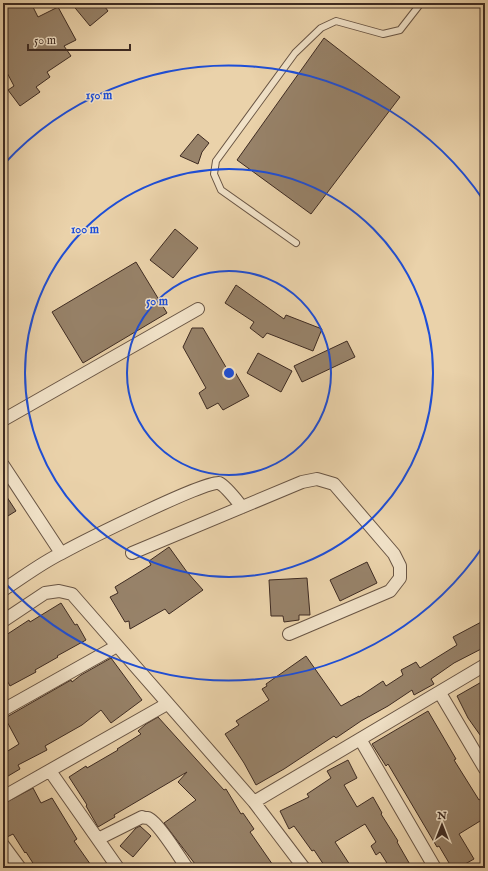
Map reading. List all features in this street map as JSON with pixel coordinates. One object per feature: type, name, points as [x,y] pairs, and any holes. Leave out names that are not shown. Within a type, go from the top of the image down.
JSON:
[{"type":"street","points":[[3,420],[198,309]]},
{"type":"street","points":[[3,465],[61,553]]},
{"type":"street","points":[[132,553],[302,482],[317,478],[334,484],[394,554],[400,566],[400,578],[390,592],[289,634]]},
{"type":"street","points":[[3,590],[61,553],[178,496],[212,483],[218,482],[224,486],[242,507]]},
{"type":"street","points":[[3,621],[45,593],[59,591],[72,594],[254,802],[304,868]]},
{"type":"street","points":[[3,710],[118,646]]},
{"type":"street","points":[[254,802],[485,665]]},
{"type":"street","points":[[440,692],[485,769]]},
{"type":"street","points":[[3,797],[167,704]]},
{"type":"street","points":[[360,739],[435,868]]},
{"type":"street","points":[[50,771],[118,868]]},
{"type":"street","points":[[98,839],[142,818],[148,818],[154,822],[187,868]]},
{"type":"street","points":[[3,845],[20,868]]},
{"type":"lane","points":[[296,243],[220,190],[214,174],[216,160],[295,53],[321,28],[336,21],[383,34],[400,30],[421,3]]},
{"type":"building","points":[[3,3],[31,3],[38,17],[58,7],[76,40],[64,46],[71,56],[47,72],[50,77],[36,87],[40,92],[20,106],[8,90],[14,86],[3,65]]},
{"type":"building","points":[[71,3],[102,3],[108,11],[90,26]]},
{"type":"building","points":[[324,38],[400,97],[311,214],[237,160]]},
{"type":"building","points":[[198,134],[209,143],[202,152],[198,164],[180,156]]},
{"type":"building","points":[[175,229],[198,248],[173,278],[150,260]]},
{"type":"building","points":[[136,262],[167,313],[83,363],[52,312]]},
{"type":"building","points":[[236,285],[284,319],[286,315],[322,329],[313,351],[267,333],[263,338],[250,328],[254,322],[225,303]]},
{"type":"building","points":[[192,328],[203,328],[230,374],[235,372],[249,396],[223,410],[218,403],[207,409],[199,393],[206,388],[183,347]]},
{"type":"building","points":[[347,341],[355,357],[302,382],[294,366]]},
{"type":"building","points":[[258,353],[292,371],[281,392],[247,373]]},
{"type":"building","points":[[3,491],[16,511],[3,519]]},
{"type":"building","points":[[169,547],[187,572],[203,590],[169,614],[165,609],[130,629],[129,621],[125,622],[110,597],[118,593],[115,587],[151,565],[149,561]]},
{"type":"building","points":[[367,562],[377,583],[340,601],[330,580]]},
{"type":"building","points":[[307,578],[310,615],[299,615],[299,620],[284,622],[283,616],[271,616],[269,580]]},
{"type":"building","points":[[61,603],[75,625],[77,624],[86,640],[35,670],[36,672],[10,686],[3,673],[3,637],[29,620],[30,622]]},
{"type":"building","points":[[485,620],[485,647],[454,663],[431,679],[434,684],[414,695],[412,690],[336,738],[334,736],[284,769],[256,785],[225,734],[239,725],[236,721],[269,700],[262,689],[267,686],[266,684],[306,656],[341,706],[359,697],[383,681],[386,686],[403,675],[401,670],[416,662],[420,668],[457,645],[453,637]]},
{"type":"building","points":[[111,658],[142,700],[111,723],[101,710],[82,725],[45,746],[47,750],[18,765],[20,769],[3,779],[3,754],[19,744],[5,718],[71,680],[72,682],[81,675]]},
{"type":"building","points":[[485,680],[485,742],[468,718],[457,696]]},
{"type":"building","points":[[428,711],[456,759],[454,760],[479,800],[485,796],[485,818],[459,834],[474,859],[458,868],[452,868],[439,846],[437,847],[388,764],[386,766],[372,744]]},
{"type":"building","points":[[158,717],[224,790],[226,789],[241,814],[243,813],[254,829],[250,832],[275,868],[198,868],[164,823],[196,800],[178,782],[187,772],[114,815],[115,817],[98,827],[86,806],[87,805],[69,777],[86,766],[87,768],[118,750],[117,749],[141,734],[138,731]]},
{"type":"building","points":[[348,760],[357,778],[344,785],[357,807],[373,797],[412,868],[390,868],[380,852],[376,855],[371,846],[376,842],[365,824],[335,842],[352,868],[326,868],[314,850],[312,851],[294,826],[289,829],[280,811],[309,797],[307,794],[331,778],[327,771]]},
{"type":"building","points":[[33,788],[41,803],[52,798],[77,839],[74,841],[93,868],[36,868],[13,834],[7,837],[3,830],[3,804]]},
{"type":"building","points":[[140,826],[151,836],[133,857],[120,846],[136,828]]}]
